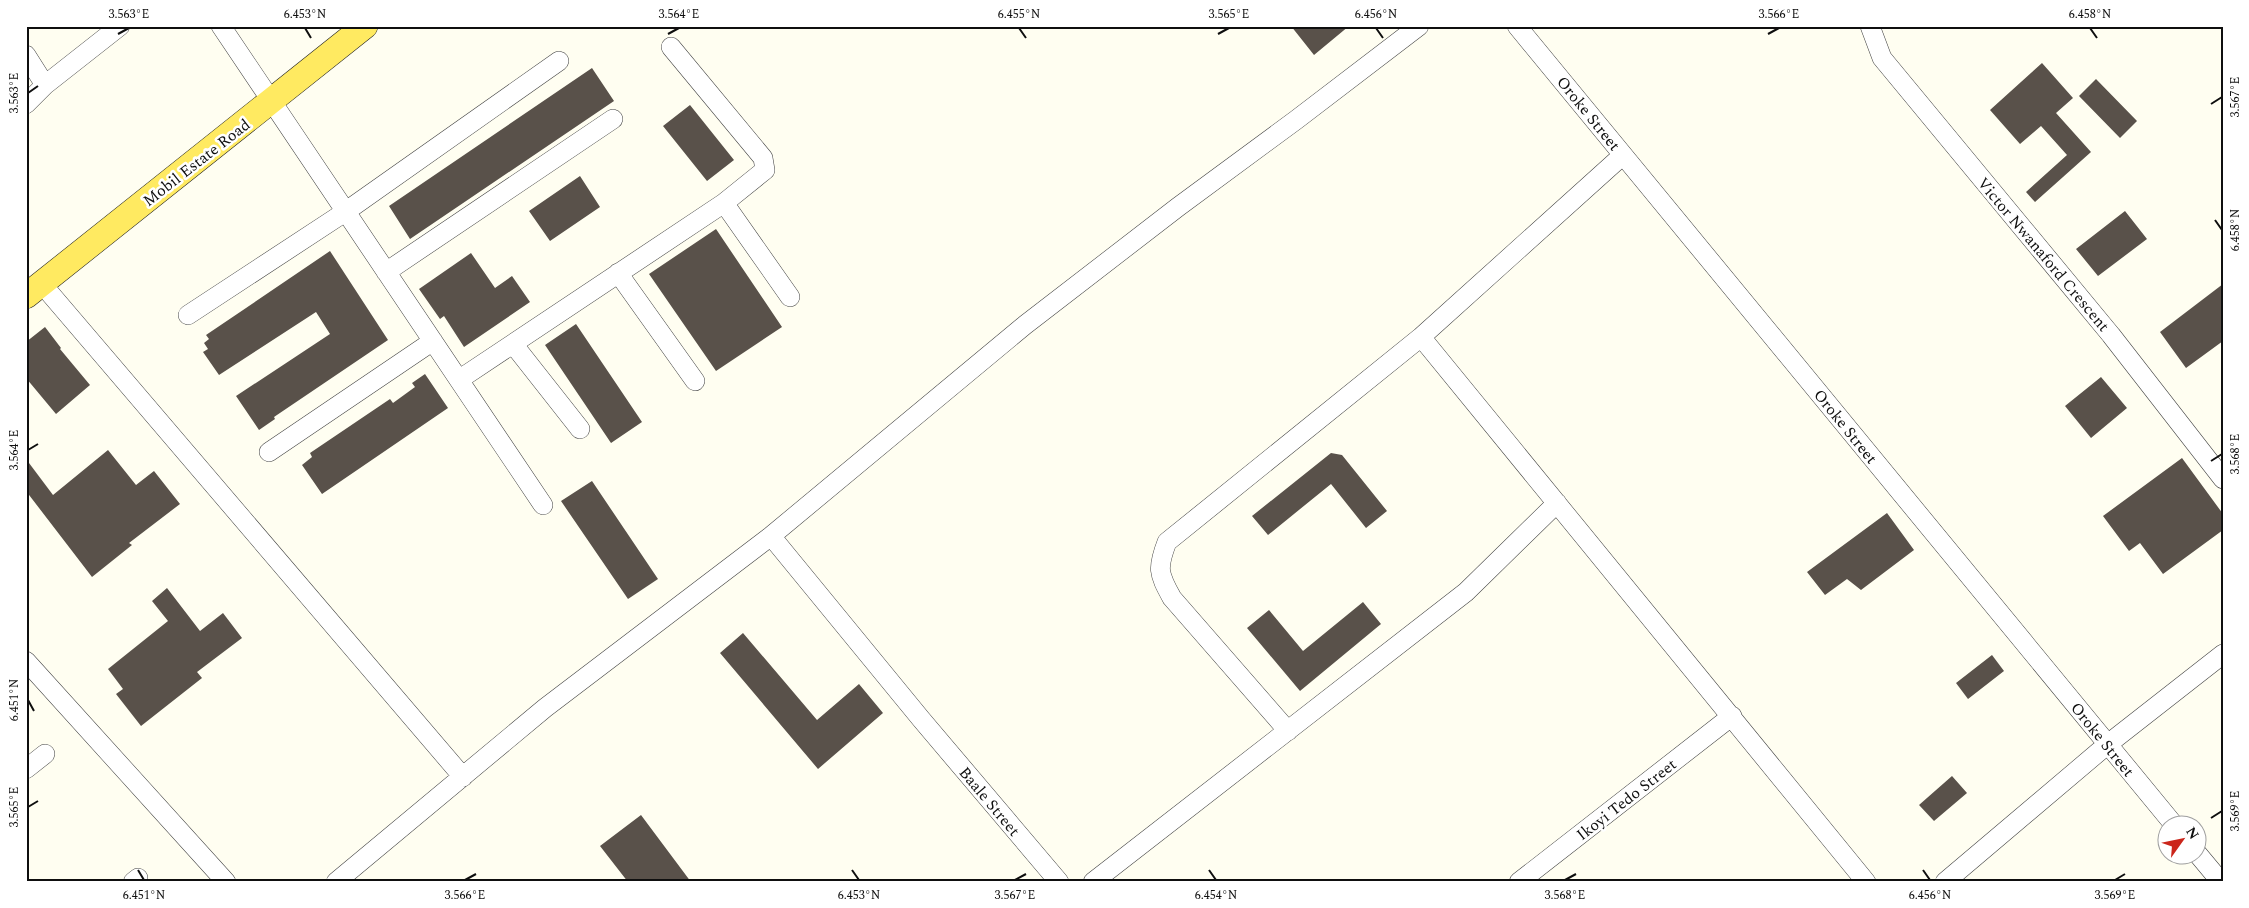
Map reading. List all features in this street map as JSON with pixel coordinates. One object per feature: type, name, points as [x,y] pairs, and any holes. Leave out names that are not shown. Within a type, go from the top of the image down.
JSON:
[{"type":"main road","name":"Mobil Estate Road","points":[[34,290],[365,26]]},
{"type":"street","points":[[26,104],[45,84],[120,26]]},
{"type":"street","points":[[221,26],[543,505]]},
{"type":"street","points":[[336,882],[545,708],[771,536],[1033,319],[1178,207],[1419,26]]},
{"type":"street","name":"Oroke Street","points":[[1517,26],[2167,816]]},
{"type":"street","name":"Victor Nwanaford Crescent","points":[[1870,26],[1882,58],[2111,335],[2223,479]]},
{"type":"street","points":[[460,379],[724,203],[765,170],[763,158],[671,47]]},
{"type":"street","points":[[26,55],[45,84]]},
{"type":"street","points":[[188,315],[345,212],[559,61]]},
{"type":"street","points":[[386,272],[613,119]]},
{"type":"street","points":[[1288,731],[1172,598],[1163,581],[1159,566],[1167,542],[1420,337],[1623,155]]},
{"type":"street","points":[[724,203],[790,297]]},
{"type":"street","points":[[618,274],[695,381]]},
{"type":"street","points":[[34,290],[463,777]]},
{"type":"street","points":[[1420,337],[1866,882]]},
{"type":"street","points":[[269,452],[433,341]]},
{"type":"street","points":[[513,344],[580,429]]},
{"type":"street","points":[[1093,882],[1466,592],[1556,503]]},
{"type":"street","name":"Baale Street","points":[[771,536],[921,719],[1059,882]]},
{"type":"street","points":[[1945,882],[2108,744],[2223,654]]},
{"type":"street","points":[[26,661],[226,882]]},
{"type":"street","name":"Ikoyi Tedo Street","points":[[1519,882],[1732,716]]},
{"type":"street","points":[[26,769],[45,754]]},
{"type":"street","points":[[2206,864],[2221,882]]},
{"type":"building","points":[[1291,26],[1349,26],[1314,55]]},
{"type":"building","points":[[2042,63],[2073,98],[2056,113],[2091,152],[2035,202],[2026,192],[2067,155],[2041,126],[2020,144],[1990,110]]},
{"type":"building","points":[[592,68],[614,101],[410,239],[389,206]]},
{"type":"building","points":[[2096,79],[2137,121],[2120,138],[2079,96]]},
{"type":"building","points":[[690,105],[734,160],[707,181],[663,126]]},
{"type":"building","points":[[580,176],[600,207],[550,241],[529,211]]},
{"type":"building","points":[[2125,211],[2147,239],[2098,276],[2076,249]]},
{"type":"building","points":[[716,229],[782,327],[716,371],[649,274]]},
{"type":"building","points":[[330,251],[388,340],[274,417],[275,419],[259,430],[236,396],[330,334],[316,312],[219,375],[203,352],[208,349],[204,343],[209,339],[206,335]]},
{"type":"building","points":[[471,253],[495,288],[512,276],[530,302],[464,347],[444,316],[440,319],[419,289]]},
{"type":"building","points":[[2223,284],[2223,341],[2186,368],[2160,332]]},
{"type":"building","points":[[576,324],[642,422],[611,443],[545,345]]},
{"type":"building","points":[[45,327],[60,349],[90,385],[56,414],[26,378],[26,342]]},
{"type":"building","points":[[425,374],[448,408],[322,494],[302,465],[312,457],[310,453],[390,399],[393,403],[415,387],[412,383]]},
{"type":"building","points":[[2101,377],[2127,408],[2091,438],[2065,406]]},
{"type":"building","points":[[108,450],[136,485],[154,471],[180,504],[129,543],[132,545],[92,577],[26,491],[26,459],[53,495]]},
{"type":"building","points":[[1331,453],[1342,455],[1387,511],[1366,528],[1331,484],[1268,535],[1252,516]]},
{"type":"building","points":[[2182,458],[2223,514],[2223,530],[2163,574],[2140,543],[2129,551],[2103,516]]},
{"type":"building","points":[[592,481],[658,579],[628,599],[561,501]]},
{"type":"building","points":[[1887,513],[1914,550],[1861,590],[1847,579],[1825,595],[1807,572]]},
{"type":"building","points":[[167,588],[200,631],[223,613],[242,638],[197,672],[202,678],[141,726],[116,694],[123,689],[108,669],[168,621],[152,601]]},
{"type":"building","points":[[1363,602],[1381,624],[1300,691],[1247,628],[1269,610],[1303,651]]},
{"type":"building","points":[[743,633],[817,720],[859,684],[883,713],[818,769],[720,653]]},
{"type":"building","points":[[1992,655],[2004,671],[1968,699],[1956,683]]},
{"type":"building","points":[[1952,776],[1967,793],[1934,821],[1919,805]]},
{"type":"building","points":[[641,815],[691,882],[628,882],[600,846]]}]
